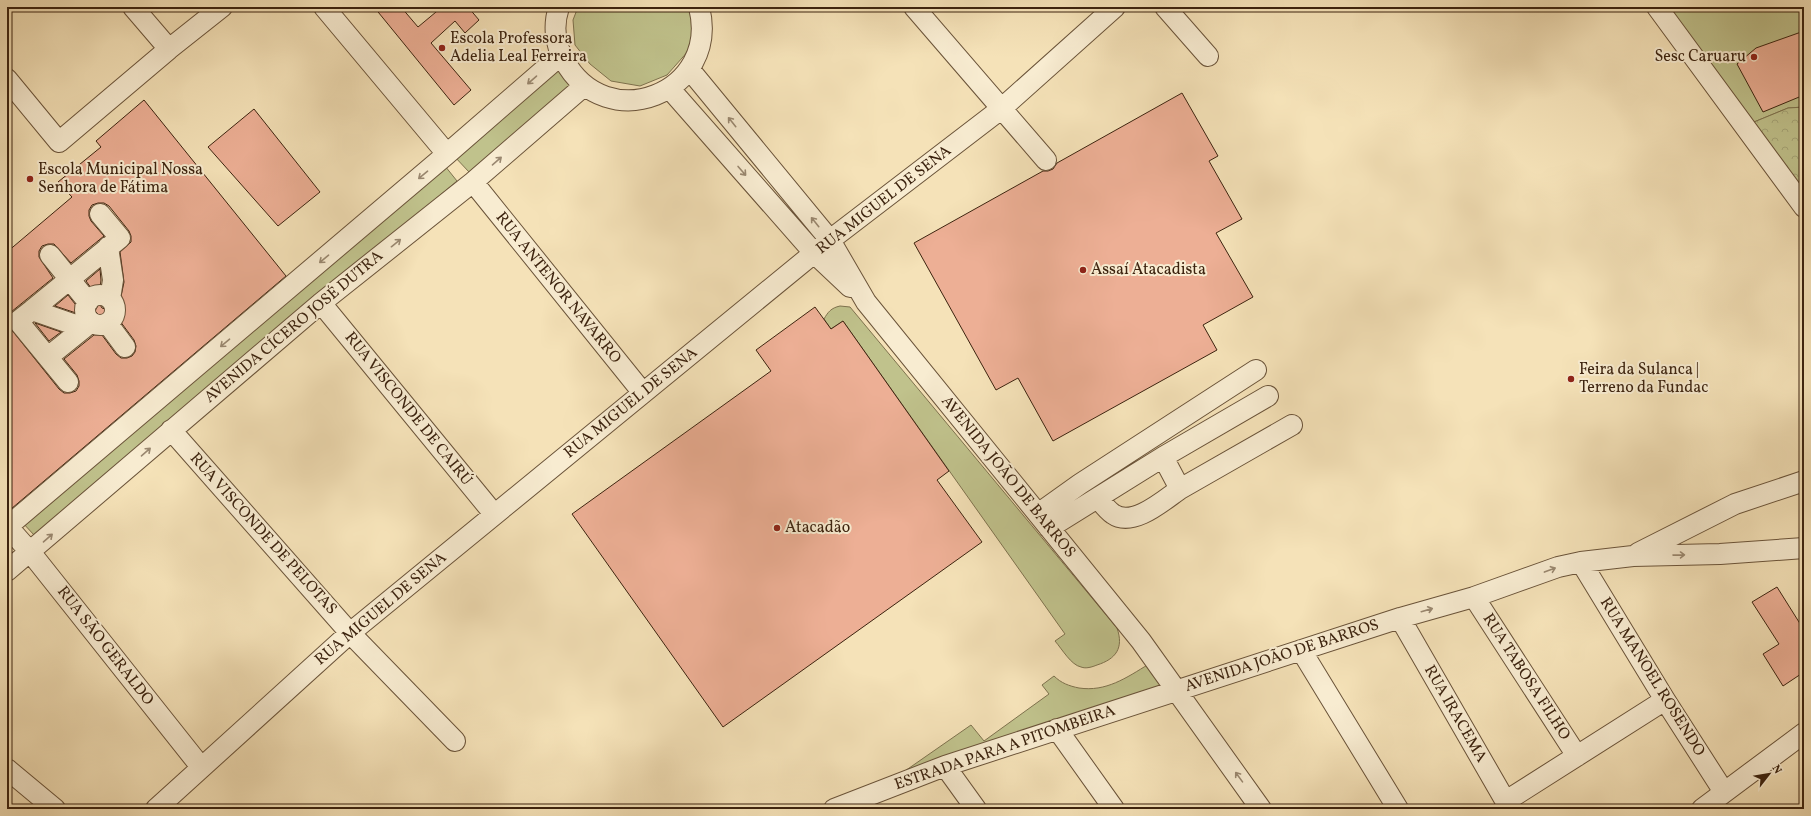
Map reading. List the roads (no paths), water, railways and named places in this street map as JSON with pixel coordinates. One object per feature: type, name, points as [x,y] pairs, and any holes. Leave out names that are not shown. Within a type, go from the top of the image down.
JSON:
[{"type":"street","points":[[133,7],[168,50]]},
{"type":"street","points":[[7,79],[59,142],[168,50],[222,7]]},
{"type":"street","points":[[324,7],[447,154]]},
{"type":"street","points":[[558,7],[556,16],[556,37],[562,55],[571,73],[584,86],[604,97],[627,101],[649,98],[670,89],[690,70],[700,46],[702,21],[699,7]]},
{"type":"street","points":[[914,7],[1046,160]]},
{"type":"street","name":"RUA MIGUEL DE SENA","points":[[156,809],[350,633],[494,514],[815,254],[830,240],[1001,109],[1115,7]]},
{"type":"street","points":[[1165,7],[1208,56]]},
{"type":"street","points":[[1657,7],[1804,207]]},
{"type":"street","name":"AVENIDA CÍCERO JOSÉ DUTRA","points":[[7,527],[355,233],[562,55]]},
{"type":"street","name":"AVENIDA JOÃO DE BARROS","points":[[690,70],[830,240],[866,302]]},
{"type":"street","name":"AVENIDA CÍCERO JOSÉ DUTRA","points":[[7,571],[30,553],[171,430],[321,303],[473,182],[584,86]]},
{"type":"street","name":"AVENIDA JOÃO DE BARROS","points":[[670,89],[815,254],[866,302],[1141,641],[1176,690],[1400,618],[1474,598],[1558,567],[1581,562],[1633,556],[1720,554],[1804,548]]},
{"type":"street","name":"RUA ANTENOR NAVARRO","points":[[473,182],[643,393]]},
{"type":"street","points":[[68,382],[18,321],[120,238],[100,214]]},
{"type":"street","points":[[355,233],[376,259]]},
{"type":"street","points":[[108,247],[113,280],[110,299]]},
{"type":"street","points":[[50,255],[88,302]]},
{"type":"street","points":[[48,357],[94,325],[114,317],[115,312],[113,302],[110,299],[100,295],[91,298],[88,302],[85,310],[86,315],[94,325],[125,348]]},
{"type":"street","name":"RUA VISCONDE DE CAIRÚ","points":[[321,303],[494,514]]},
{"type":"street","points":[[32,310],[94,325]]},
{"type":"street","points":[[1044,521],[1080,484],[1256,370]]},
{"type":"street","points":[[1044,521],[1098,498],[1163,457],[1268,396]]},
{"type":"street","points":[[1098,498],[1113,514],[1123,518],[1151,510],[1180,489],[1292,425]]},
{"type":"street","name":"RUA VISCONDE DE PELOTAS","points":[[171,430],[350,633],[455,741]]},
{"type":"street","points":[[1163,457],[1180,489]]},
{"type":"street","points":[[1633,556],[1734,504],[1804,481]]},
{"type":"street","name":"RUA SÃO GERALDO","points":[[7,527],[30,553],[201,767]]},
{"type":"street","name":"RUA MANOEL ROSENDO","points":[[1581,562],[1665,700],[1724,792]]},
{"type":"street","name":"RUA TABOSA FILHO","points":[[1474,598],[1577,756]]},
{"type":"street","name":"RUA IRACEMA","points":[[1400,618],[1508,805]]},
{"type":"street","points":[[1301,650],[1398,809]]},
{"type":"street","points":[[1176,690],[1261,809]]},
{"type":"street","name":"ESTRADA PARA A PITOMBEIRA","points":[[834,809],[945,766],[1176,690]]},
{"type":"street","points":[[1508,805],[1577,756],[1665,700]]},
{"type":"street","points":[[1057,729],[1114,809]]},
{"type":"street","points":[[1702,809],[1804,733]]},
{"type":"street","points":[[945,766],[976,809]]},
{"type":"street","points":[[7,769],[55,809]]},
{"type":"place","name":"Escola Professora Adelia Leal Ferreira","points":[[442,48]]},
{"type":"place","name":"Sesc Caruaru","points":[[1754,57]]},
{"type":"place","name":"Escola Municipal Nossa Senhora de Fátima","points":[[30,179]]},
{"type":"place","name":"Assaí Atacadista","points":[[1083,270]]},
{"type":"place","name":"Feira da Sulanca | Terreno da Fundac","points":[[1571,379]]},
{"type":"place","name":"Atacadão","points":[[777,528]]}]
